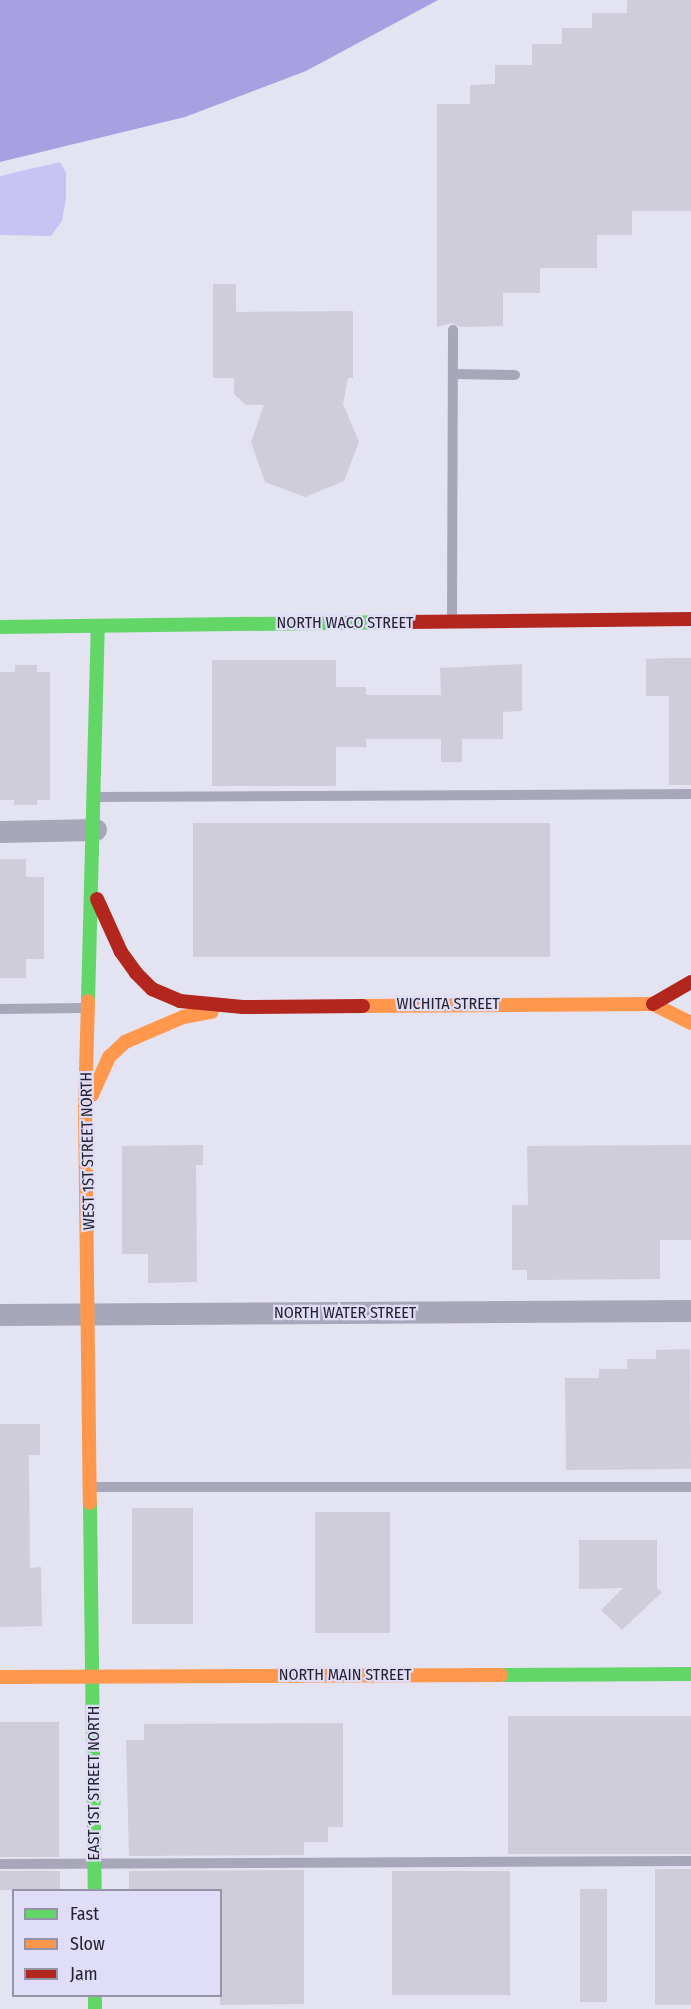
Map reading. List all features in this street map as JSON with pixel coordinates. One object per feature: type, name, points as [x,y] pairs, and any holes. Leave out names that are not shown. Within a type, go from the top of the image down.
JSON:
[{"type":"street","name":"NORTH WACO STREET","points":[[0,627],[691,619]]},
{"type":"street","name":"WEST 1ST STREET NORTH","points":[[94,1676],[85,1110],[96,830],[98,626]]},
{"type":"street","points":[[0,832],[96,830]]},
{"type":"street","points":[[94,890],[121,952],[152,989],[180,1001],[243,1007]]},
{"type":"street","points":[[653,1004],[691,982]]},
{"type":"street","points":[[653,1004],[691,1023]]},
{"type":"street","name":"WICHITA STREET","points":[[243,1007],[653,1004]]},
{"type":"street","points":[[85,1110],[109,1057],[125,1042],[183,1017],[243,1007]]},
{"type":"street","name":"NORTH WATER STREET","points":[[0,1315],[691,1311]]},
{"type":"street","name":"NORTH MAIN STREET","points":[[0,1677],[691,1674]]},
{"type":"street","name":"EAST 1ST STREET NORTH","points":[[94,1676],[95,1889]]},
{"type":"lane","points":[[452,622],[453,330]]},
{"type":"lane","points":[[453,374],[515,375]]},
{"type":"lane","points":[[96,797],[691,794]]},
{"type":"lane","points":[[0,1009],[89,1008]]},
{"type":"lane","points":[[92,1487],[691,1487]]},
{"type":"lane","points":[[0,1864],[691,1861]]},
{"type":"shaded area","points":[[0,0],[438,0],[306,71],[185,117],[0,162]]},
{"type":"shaded area","points":[[60,162],[66,173],[66,199],[62,221],[51,236],[0,235],[0,176]]},
{"type":"building","points":[[627,0],[691,0],[691,211],[632,211],[632,235],[597,235],[597,268],[540,268],[540,293],[503,293],[503,326],[460,327],[452,323],[437,327],[437,104],[470,104],[470,85],[495,84],[495,65],[532,65],[532,44],[562,44],[562,28],[592,28],[592,13],[627,13]]},
{"type":"building","points":[[213,284],[236,284],[236,312],[353,311],[353,378],[348,378],[343,404],[359,442],[344,481],[305,497],[265,482],[251,442],[264,405],[246,405],[234,394],[234,378],[213,378]]},
{"type":"building","points":[[691,658],[691,785],[669,785],[669,696],[646,696],[646,659]]},
{"type":"building","points":[[212,660],[336,660],[336,687],[366,687],[366,695],[441,695],[440,668],[522,664],[522,711],[503,712],[503,739],[462,739],[462,762],[441,762],[441,739],[366,739],[366,747],[336,747],[336,786],[212,786]]},
{"type":"building","points":[[15,665],[37,665],[37,672],[50,672],[50,800],[37,800],[37,805],[14,805],[14,800],[0,800],[0,672],[15,672]]},
{"type":"building","points":[[193,823],[550,823],[550,957],[193,957]]},
{"type":"building","points":[[0,859],[26,859],[26,877],[44,877],[44,959],[26,959],[26,978],[0,978]]},
{"type":"building","points":[[203,1145],[203,1165],[196,1165],[197,1282],[148,1283],[148,1254],[122,1254],[122,1146]]},
{"type":"building","points":[[691,1145],[691,1240],[660,1240],[660,1279],[527,1280],[527,1270],[512,1270],[512,1205],[528,1205],[527,1146]]},
{"type":"building","points":[[690,1349],[691,1469],[566,1470],[565,1378],[599,1378],[599,1369],[627,1369],[627,1359],[656,1359],[656,1350]]},
{"type":"building","points":[[0,1424],[40,1424],[40,1455],[29,1455],[30,1568],[41,1567],[42,1626],[0,1627]]},
{"type":"building","points":[[132,1508],[193,1508],[193,1624],[132,1624]]},
{"type":"building","points":[[315,1512],[390,1512],[390,1633],[315,1633]]},
{"type":"building","points":[[579,1540],[657,1540],[657,1588],[662,1592],[622,1630],[601,1610],[623,1588],[579,1589]]},
{"type":"building","points":[[508,1716],[691,1716],[691,1854],[508,1854]]},
{"type":"building","points":[[0,1722],[59,1722],[59,1857],[0,1857]]},
{"type":"building","points":[[343,1723],[343,1827],[328,1827],[328,1842],[304,1842],[304,1855],[129,1856],[126,1740],[144,1740],[144,1724]]},
{"type":"building","points":[[655,1869],[691,1869],[691,2005],[655,2005]]},
{"type":"building","points":[[304,1870],[304,2004],[220,2005],[220,1997],[222,1997],[222,1889],[129,1889],[129,1871]]},
{"type":"building","points":[[0,1871],[60,1871],[60,1889],[0,1890]]},
{"type":"building","points":[[392,1871],[510,1871],[510,1995],[392,1995]]},
{"type":"building","points":[[580,1889],[607,1889],[607,2002],[580,2002]]},
{"type":"traffic: fast","points":[[0,627],[403,622]]},
{"type":"traffic: fast","points":[[88,1001],[98,626]]},
{"type":"traffic: fast","points":[[90,1503],[95,1889]]},
{"type":"traffic: fast","points":[[501,1675],[691,1674]]},
{"type":"traffic: fast","points":[[95,1997],[95,2009]]},
{"type":"traffic: slow","points":[[88,1001],[85,1110],[90,1503]]},
{"type":"traffic: slow","points":[[363,1006],[653,1004],[691,1023]]},
{"type":"traffic: slow","points":[[92,1095],[109,1057],[125,1042],[183,1017],[212,1012]]},
{"type":"traffic: slow","points":[[0,1677],[501,1675]]},
{"type":"traffic: jam","points":[[403,622],[691,619]]},
{"type":"traffic: jam","points":[[97,899],[121,952],[136,973],[152,989],[180,1001],[243,1007],[363,1006]]},
{"type":"traffic: jam","points":[[653,1004],[691,982]]}]
